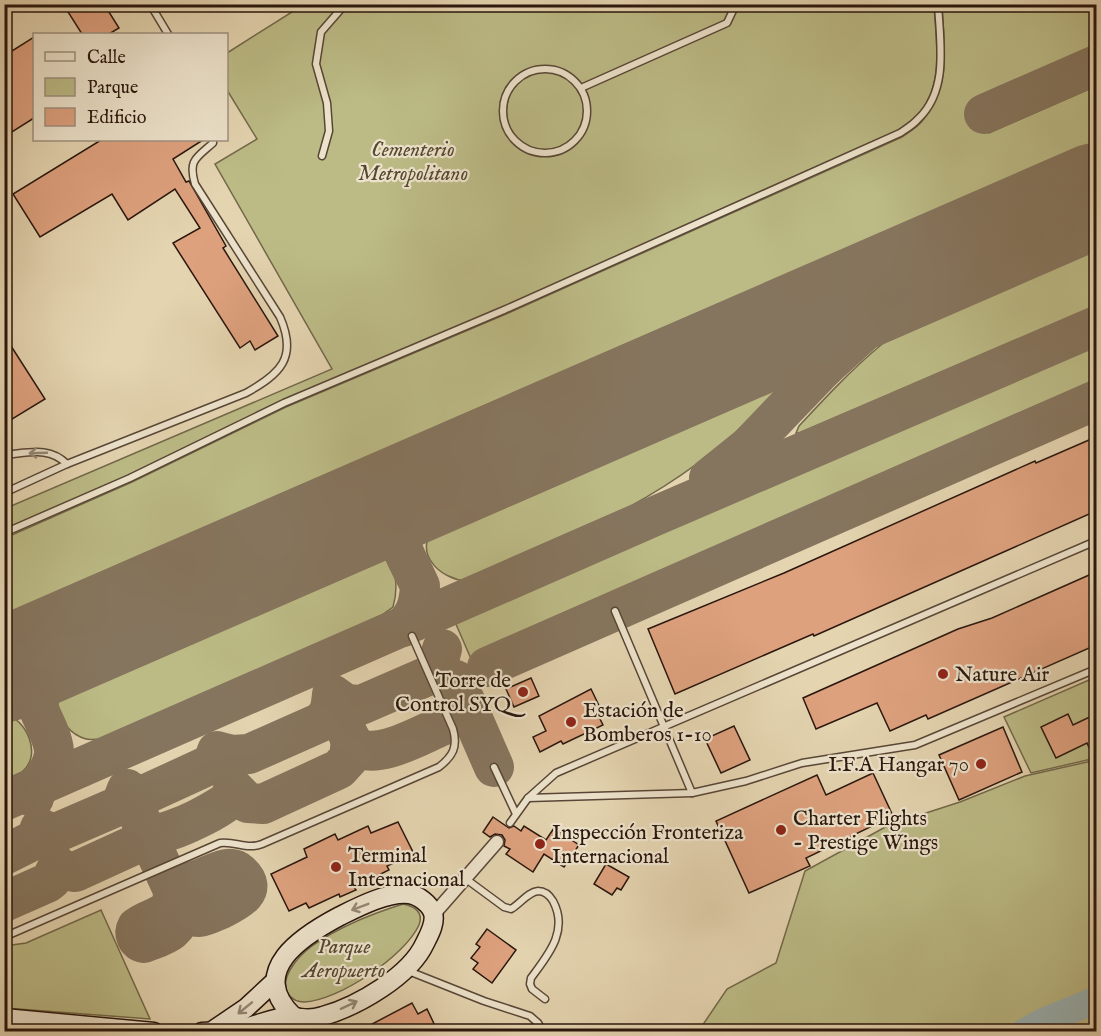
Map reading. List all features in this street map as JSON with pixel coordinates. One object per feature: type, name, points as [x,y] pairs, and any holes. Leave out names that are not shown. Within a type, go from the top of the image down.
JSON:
[{"type":"main road","points":[[411,894],[426,902],[434,914],[432,929],[422,951],[405,970],[384,986],[352,1004],[322,1016],[238,1029],[207,1031],[246,1008],[274,982],[281,962],[294,945],[311,931],[352,910],[393,895],[411,894]]},
{"type":"main road","points":[[274,982],[284,1007],[299,1020]]},
{"type":"main road","points":[[4,1018],[154,1032]]},
{"type":"street","points":[[434,914],[497,842]]},
{"type":"lane","points":[[150,4],[167,33]]},
{"type":"lane","points":[[322,156],[329,131],[327,103],[316,64],[321,32],[340,9],[349,4]]},
{"type":"lane","points":[[581,88],[727,23],[736,4]]},
{"type":"lane","points":[[4,533],[130,478],[284,403],[526,301],[900,134],[919,118],[933,98],[941,70],[938,4]]},
{"type":"lane","points":[[541,68],[557,70],[571,77],[581,88],[587,103],[586,119],[581,133],[570,145],[556,151],[540,153],[526,148],[513,139],[505,126],[502,110],[506,95],[514,82],[526,73],[541,68]]},
{"type":"lane","points":[[4,493],[67,464],[246,393],[275,375],[285,360],[288,340],[280,317],[195,184],[191,166],[213,141]]},
{"type":"lane","points":[[4,455],[47,452],[55,454],[67,464]]},
{"type":"lane","points":[[510,824],[528,798],[556,773],[1096,541]]},
{"type":"lane","points":[[615,611],[692,793]]},
{"type":"lane","points":[[4,937],[210,847],[229,842],[253,848],[439,767],[449,759],[454,751],[456,740],[450,720],[412,636]]},
{"type":"lane","points":[[528,798],[692,793],[746,781],[802,763],[915,745],[1096,669]]},
{"type":"lane","points":[[494,767],[516,814]]},
{"type":"lane","points":[[466,879],[504,907],[511,909],[536,891],[549,895],[559,919],[556,941],[531,978],[530,984],[532,989],[545,999]]},
{"type":"lane","points":[[405,970],[484,1001],[530,1016],[543,1032]]},
{"type":"green space","name":"Cementerio Metropolitano","points":[[303,5],[934,5],[937,63],[932,91],[926,104],[917,116],[898,130],[503,307],[283,400],[129,475],[5,529],[4,509],[332,369],[215,164],[257,139],[228,92],[228,52]]},
{"type":"green space","points":[[942,5],[1096,5],[1096,50],[976,103],[989,133],[1096,86],[1096,162],[5,635],[5,538],[132,482],[286,407],[506,314],[902,137],[921,123],[938,93],[945,50]]},
{"type":"green space","points":[[1096,232],[1096,307],[796,433],[799,426],[849,374],[881,345],[931,310],[1012,269]]},
{"type":"green space","points":[[1096,346],[1096,387],[472,661],[455,622]]},
{"type":"green space","points":[[798,364],[777,392],[721,445],[687,471],[618,513],[466,581],[448,576],[440,571],[429,558],[427,541],[431,532],[438,524],[454,514]]},
{"type":"green space","points":[[368,553],[383,557],[393,569],[396,592],[393,607],[379,617],[101,739],[80,737],[62,720],[58,709],[60,695],[77,675],[356,554]]},
{"type":"green space","points":[[1096,677],[1096,758],[1031,773],[1004,717]]},
{"type":"green space","points":[[5,714],[13,717],[25,730],[29,738],[31,756],[22,772],[9,778],[10,783],[5,785]]},
{"type":"green space","points":[[1096,760],[1096,1031],[698,1032],[727,989],[776,963],[805,871],[889,825],[960,802],[1025,776]]},
{"type":"green space","name":"Parque Aeropuerto","points":[[403,904],[417,910],[420,917],[419,925],[400,950],[385,963],[352,985],[318,1000],[300,1002],[289,995],[286,988],[288,974],[296,961],[312,946],[356,921]]},
{"type":"green space","points":[[101,910],[150,1019],[5,1008],[5,946],[26,943]]},
{"type":"building","points":[[63,4],[104,4],[119,28],[111,33],[81,33]]},
{"type":"building","points":[[33,38],[33,119],[4,137],[4,56]]},
{"type":"building","points":[[99,141],[201,141],[173,159],[186,182],[189,181],[226,246],[223,248],[278,336],[255,350],[250,341],[240,348],[173,243],[200,228],[175,189],[128,220],[112,194],[40,237],[13,194]]},
{"type":"building","points":[[4,335],[45,399],[4,424]]},
{"type":"building","points":[[1096,437],[1096,511],[814,636],[813,634],[675,694],[648,629],[784,573],[1035,461],[1036,463]]},
{"type":"building","points":[[1096,572],[1096,645],[928,719],[926,715],[890,731],[877,703],[816,729],[803,698],[958,629],[992,618]]},
{"type":"building","name":"Torre de Control SYQ","points":[[531,678],[539,696],[514,707],[506,689]]},
{"type":"building","name":"Estación de Bomberos 1-10","points":[[591,689],[604,716],[600,719],[603,725],[563,744],[561,741],[540,752],[533,737],[546,731],[539,716]]},
{"type":"building","points":[[1068,714],[1073,725],[1096,714],[1096,763],[1087,743],[1056,758],[1041,727]]},
{"type":"building","points":[[734,726],[750,760],[721,773],[705,739]]},
{"type":"building","name":"I.F.A Hangar 70","points":[[1003,727],[1022,772],[959,800],[939,755]]},
{"type":"building","name":"Charter Flights - Prestige Wings","points":[[873,773],[893,816],[806,858],[810,866],[749,893],[716,821],[817,775],[826,795]]},
{"type":"building","name":"Inspección Fronteriza Internacional","points":[[493,817],[509,828],[514,826],[521,831],[524,826],[546,840],[554,828],[579,845],[564,867],[544,854],[533,872],[506,854],[510,849],[504,846],[505,840],[502,835],[495,834],[490,837],[483,832]]},
{"type":"building","name":"Terminal Internacional","points":[[398,822],[414,854],[387,866],[389,870],[354,887],[356,890],[340,897],[339,894],[309,908],[306,903],[289,911],[271,874],[307,857],[304,849],[335,834],[338,840],[368,826],[371,833]]},
{"type":"building","points":[[606,864],[629,877],[621,890],[617,888],[612,895],[594,884]]},
{"type":"building","points":[[487,929],[516,950],[492,983],[473,969],[478,963],[471,958],[480,947],[476,944]]},
{"type":"building","points":[[412,1003],[418,1014],[427,1009],[438,1032],[357,1032]]},
{"type":"waterway","points":[[1024,1032],[1044,1021],[1096,1000]]},
{"type":"taxiway","points":[[984,114],[1096,65]]},
{"type":"taxiway","points":[[709,478],[749,446],[824,368],[880,317],[943,272],[993,241]]},
{"type":"taxiway","points":[[797,326],[812,332],[821,340],[825,352],[824,368]]},
{"type":"taxiway","points":[[4,801],[1096,326]]},
{"type":"taxiway","points":[[487,667],[1096,400]]},
{"type":"taxiway","points":[[403,627],[416,608],[420,586],[403,550],[398,530],[399,519],[412,493]]},
{"type":"taxiway","points":[[356,518],[379,520],[396,532]]},
{"type":"taxiway","points":[[4,855],[36,839],[40,828],[48,832],[58,832],[116,807],[122,802],[127,789],[134,794],[146,794],[207,766],[213,762],[217,751],[232,755],[249,754],[319,723],[328,714],[332,694],[346,704],[361,705],[430,675],[437,668],[442,649]]},
{"type":"taxiway","points":[[34,798],[49,770],[54,752],[33,692],[34,675],[46,653]]},
{"type":"taxiway","points":[[456,680],[494,767]]},
{"type":"taxiway","points":[[343,720],[356,746],[364,750],[386,749],[442,726],[456,712],[460,704],[461,693]]},
{"type":"taxiway","points":[[4,902],[47,883],[58,866],[63,870],[75,872],[134,845],[139,841],[144,828],[154,833],[165,832],[197,819],[227,802],[232,797],[233,788],[248,803],[263,804],[339,769],[349,758],[351,740]]},
{"type":"taxiway","points":[[137,812],[182,910],[197,917],[210,914],[238,899],[243,895],[247,885],[246,879],[233,869],[226,869],[189,883],[170,881]]},
{"type":"taxiway","points":[[173,890],[167,911],[137,927],[135,932],[138,939],[144,943],[169,932],[177,924],[182,910]]},
{"type":"runway","points":[[4,670],[1096,195]]},
{"type":"place","name":"Nature Air","points":[[943,674]]},
{"type":"place","name":"Torre de Control SYQ","points":[[523,692]]},
{"type":"place","name":"Estación de Bomberos 1-10","points":[[571,722]]},
{"type":"place","name":"I.F.A Hangar 70","points":[[981,764]]},
{"type":"place","name":"Charter Flights - Prestige Wings","points":[[781,830]]},
{"type":"place","name":"Inspección Fronteriza Internacional","points":[[540,844]]},
{"type":"place","name":"Terminal Internacional","points":[[336,867]]}]
